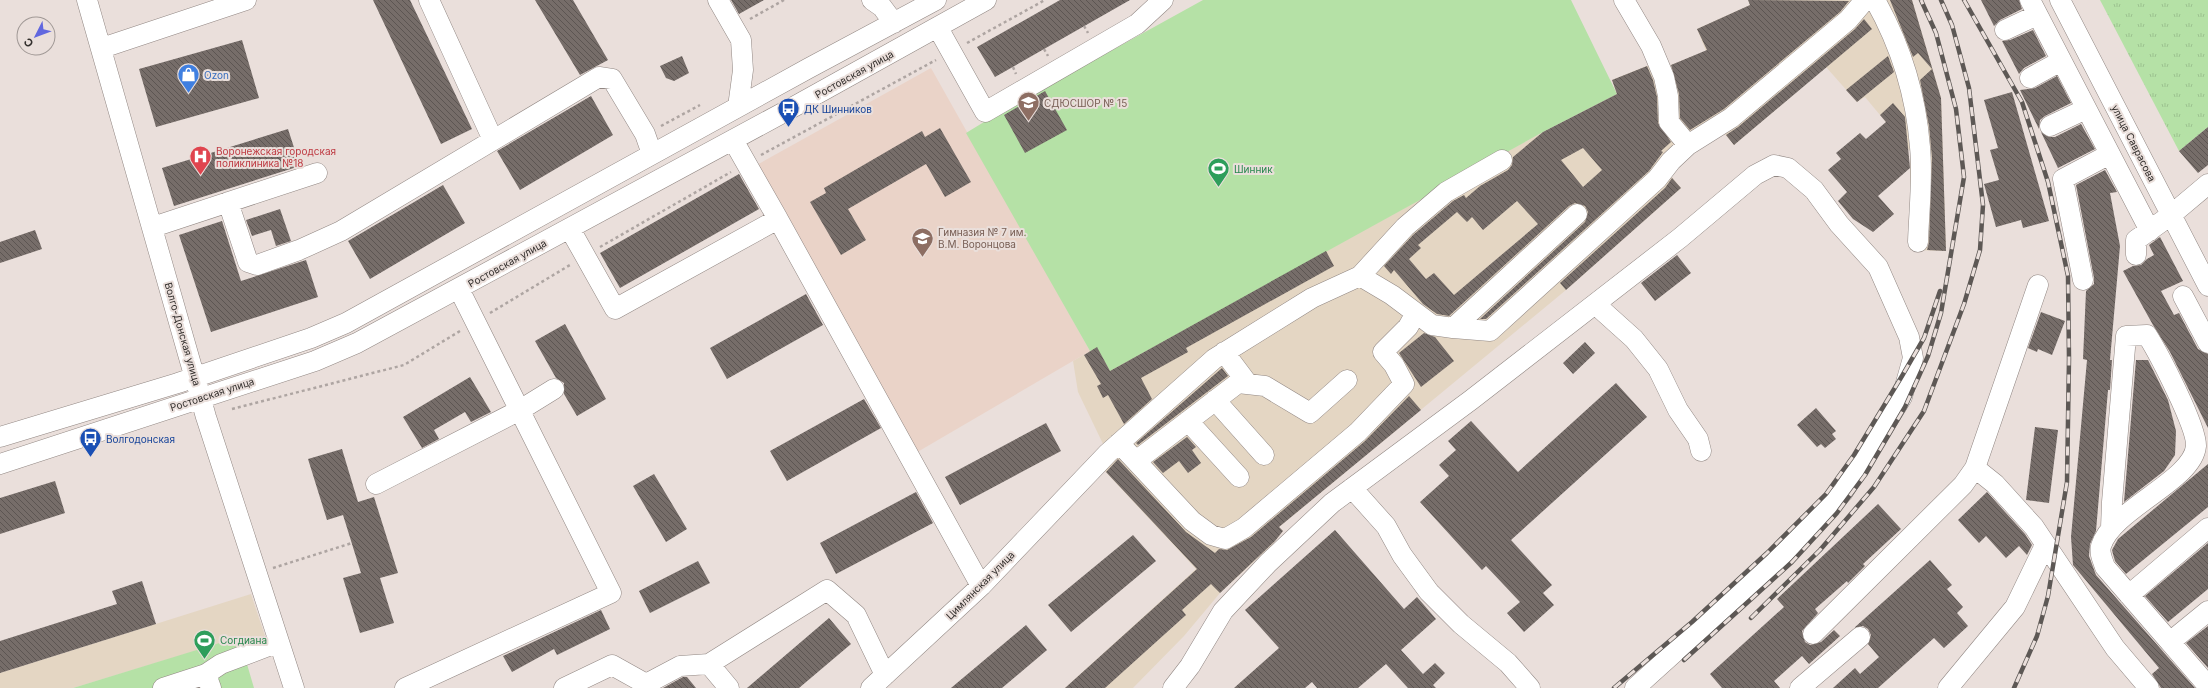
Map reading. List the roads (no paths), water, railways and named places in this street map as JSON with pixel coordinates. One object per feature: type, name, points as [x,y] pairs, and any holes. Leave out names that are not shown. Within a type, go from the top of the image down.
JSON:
[{"type":"street","name":"Волго-Донская улица","points":[[88,0],[201,398],[294,688]]},
{"type":"street","points":[[102,48],[246,0]]},
{"type":"street","points":[[429,0],[493,140]]},
{"type":"street","points":[[718,0],[740,40],[743,70],[738,107]]},
{"type":"street","points":[[872,0],[882,7],[894,23]]},
{"type":"street","points":[[0,437],[311,338],[346,323],[652,154],[936,0]]},
{"type":"street","name":"Ростовская улица","points":[[0,464],[315,361],[357,343],[734,140],[986,0]]},
{"type":"street","points":[[938,28],[985,112],[1137,24],[1163,0]]},
{"type":"street","points":[[1624,0],[1651,46],[1664,77],[1668,96],[1669,122],[1688,145]]},
{"type":"street","points":[[1502,160],[1446,192],[1405,226],[1360,276],[1392,295],[1432,325],[1490,331],[1658,179],[1671,161],[1688,145],[1732,118],[1848,20],[1865,0]]},
{"type":"street","points":[[1875,0],[1891,29],[1911,84],[1920,148],[1918,242]]},
{"type":"street","name":"улица Саврасова","points":[[2060,0],[2208,286]]},
{"type":"street","points":[[2005,30],[2034,7],[2150,231]]},
{"type":"street","points":[[2030,78],[2061,61]]},
{"type":"street","points":[[228,202],[248,262],[257,265],[299,250],[341,231],[599,77],[612,79],[644,134],[652,154]]},
{"type":"street","points":[[2050,126],[2086,109]]},
{"type":"street","points":[[734,140],[981,586]]},
{"type":"street","points":[[2083,280],[2063,179],[2110,154]]},
{"type":"street","points":[[1173,688],[1190,666],[1222,611],[1268,562],[1332,503],[1680,238],[1755,174],[1774,165],[1788,168],[1814,190],[1839,224],[1878,267],[1909,337],[1913,358],[1902,397],[1842,492],[1780,557],[1635,688]]},
{"type":"street","points":[[153,227],[317,173]]},
{"type":"street","points":[[2136,255],[2136,240],[2171,216],[2208,184]]},
{"type":"street","points":[[1453,328],[1578,214]]},
{"type":"street","points":[[570,229],[615,309],[778,219]]},
{"type":"street","name":"Цимлянская улица","points":[[871,688],[981,586],[1084,477],[1119,443],[1214,359],[1312,298],[1360,276]]},
{"type":"street","points":[[1813,634],[1963,485],[1976,468],[2038,285]]},
{"type":"street","points":[[405,688],[611,594],[459,289]]},
{"type":"street","points":[[2183,296],[2208,343]]},
{"type":"street","points":[[1595,304],[1634,339],[1658,369],[1678,410],[1698,439],[1701,451]]},
{"type":"street","points":[[1119,443],[1192,521],[1211,535],[1225,539],[1244,528],[1358,432],[1404,384],[1394,365],[1383,352],[1408,327],[1416,313]]},
{"type":"street","points":[[2111,528],[2126,336],[2147,335],[2160,355],[2187,416],[2193,430],[2196,447],[2187,466],[2111,528],[2101,547],[2101,558],[2105,567],[2208,686]]},
{"type":"street","points":[[1224,352],[1248,384]]},
{"type":"street","points":[[1136,461],[1238,383],[1265,386],[1310,413],[1346,380]]},
{"type":"street","points":[[376,484],[520,410],[554,389]]},
{"type":"street","points":[[1215,400],[1264,455]]},
{"type":"street","points":[[1188,421],[1239,477]]},
{"type":"street","points":[[1976,468],[1995,484],[2034,527],[2115,648],[2149,688]]},
{"type":"street","points":[[1352,488],[1386,526],[1402,555],[1429,592],[1461,624],[1508,663],[1530,688]]},
{"type":"street","points":[[2129,595],[2208,528]]},
{"type":"street","points":[[1948,688],[2015,607],[2045,545]]},
{"type":"street","points":[[564,688],[612,665],[647,686],[680,666],[709,664],[827,590],[856,615],[885,675]]},
{"type":"street","points":[[2170,642],[2208,611]]},
{"type":"street","points":[[1800,688],[1860,637]]},
{"type":"street","points":[[163,688],[208,681],[221,664],[279,642]]},
{"type":"street","points":[[709,664],[729,688]]},
{"type":"railway","points":[[1684,660],[1792,562],[1837,513],[1865,475],[1905,407],[1928,356],[1941,313],[1964,177],[1956,109],[1936,33],[1921,0]]},
{"type":"railway","points":[[1751,618],[1820,550],[1874,487],[1924,411],[1964,304],[1980,250],[1983,205],[1969,88],[1952,25],[1941,0]]},
{"type":"railway","points":[[1964,0],[2022,102],[2048,182],[2068,276],[2069,359],[2067,482],[2048,596],[2037,636],[2014,688]]},
{"type":"railway","points":[[1614,688],[1692,622],[1767,553],[1826,494],[1854,455],[1924,338],[1940,291]]},
{"type":"place","name":"Ozon","points":[[188,94]]},
{"type":"place","name":"СДЮСШОР № 15","points":[[1028,122]]},
{"type":"place","name":"ДК Шинников","points":[[788,128]]},
{"type":"place","name":"Воронежская городская поликлиника №18","points":[[201,176]]},
{"type":"place","name":"Шинник","points":[[1219,188]]},
{"type":"place","name":"Гимназия № 7 им. В.М. Воронцова","points":[[922,258]]},
{"type":"place","name":"Волгодонская","points":[[90,458]]},
{"type":"place","name":"Согдиана","points":[[204,660]]}]
